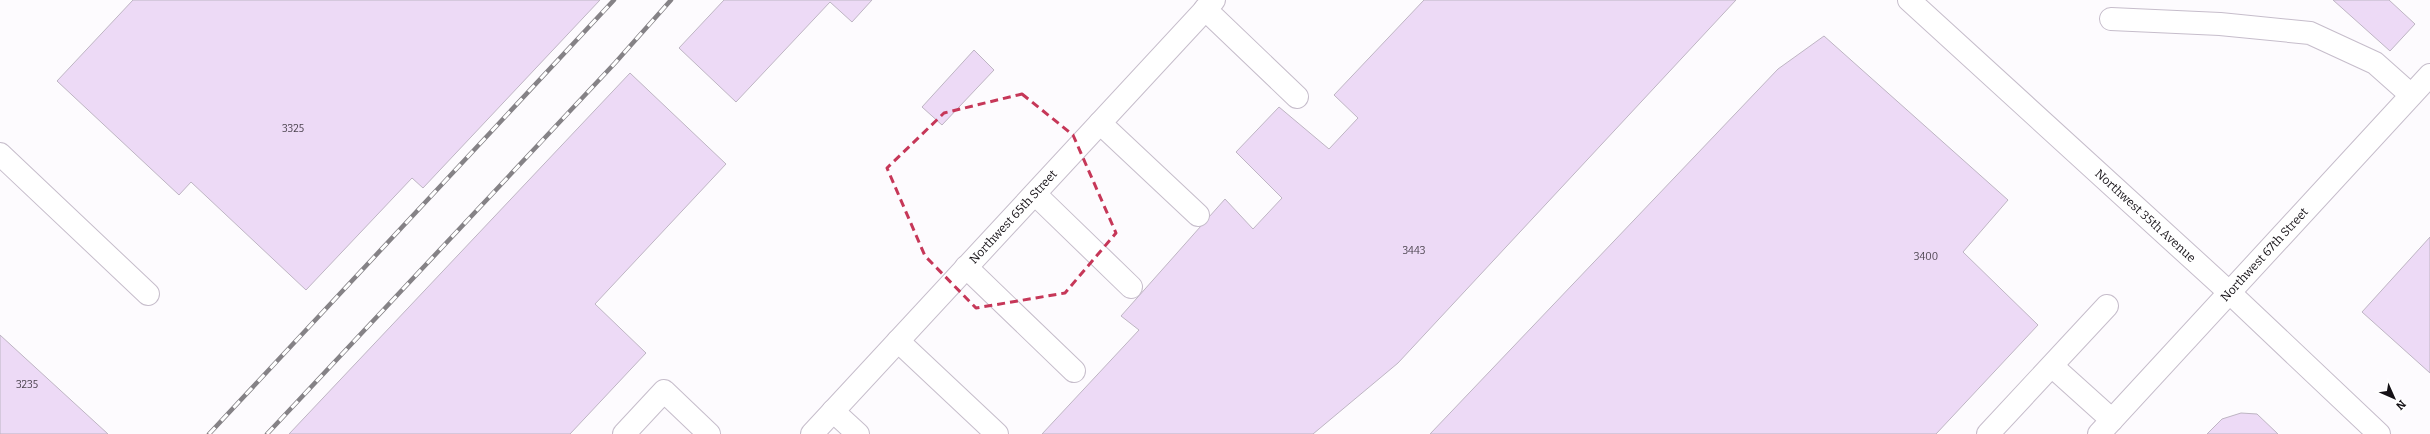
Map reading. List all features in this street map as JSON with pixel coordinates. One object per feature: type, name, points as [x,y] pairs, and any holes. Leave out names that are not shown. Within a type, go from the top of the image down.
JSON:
[{"type":"street","name":"Northwest 35th Avenue","points":[[1908,0],[2230,293],[2379,434]]},
{"type":"street","points":[[1210,5],[1297,96]]},
{"type":"street","name":"Northwest 65th Street","points":[[812,434],[1210,5]]},
{"type":"street","points":[[2111,19],[2220,24],[2310,33],[2375,63],[2411,96]]},
{"type":"street","name":"Northwest 67th Street","points":[[2106,427],[2430,75]]},
{"type":"street","points":[[1100,123],[1198,215]]},
{"type":"street","points":[[0,154],[148,294]]},
{"type":"street","points":[[1035,194],[1132,287]]},
{"type":"street","points":[[966,268],[1074,371]]},
{"type":"street","points":[[1988,434],[2107,306]]},
{"type":"street","points":[[898,341],[997,434]]},
{"type":"street","points":[[2052,366],[2106,427]]},
{"type":"street","points":[[624,434],[664,392],[709,434]]},
{"type":"street","points":[[833,411],[858,434]]},
{"type":"highlighted area","points":[[1022,94],[1073,135],[1116,233],[1065,293],[976,308],[925,256],[887,168],[944,113]]},
{"type":"building","points":[[133,0],[600,0],[423,188],[412,178],[306,290],[191,182],[179,195],[57,81]]},
{"type":"building","points":[[724,0],[872,0],[852,22],[830,2],[736,102],[679,48]]},
{"type":"building","points":[[1424,0],[1736,0],[1398,363],[1313,434],[1042,434],[1139,330],[1121,316],[1225,199],[1253,229],[1282,198],[1236,152],[1279,107],[1329,149],[1358,118],[1334,95]]},
{"type":"building","points":[[2333,0],[2389,0],[2415,24],[2390,51]]},
{"type":"building","points":[[1824,36],[2008,200],[1963,252],[2038,325],[1936,434],[1430,434],[1778,69]]},
{"type":"building","points":[[974,50],[994,70],[942,125],[922,107]]},
{"type":"building","points":[[630,73],[726,164],[595,304],[646,353],[570,434],[289,434]]},
{"type":"building","points":[[2430,237],[2430,373],[2362,312]]},
{"type":"building","points":[[0,335],[108,434],[0,434]]},
{"type":"building","points":[[2241,413],[2257,414],[2278,434],[2207,434],[2222,419]]},
{"type":"railway","points":[[209,434],[614,0]]},
{"type":"railway","points":[[267,434],[615,63],[671,0]]}]
